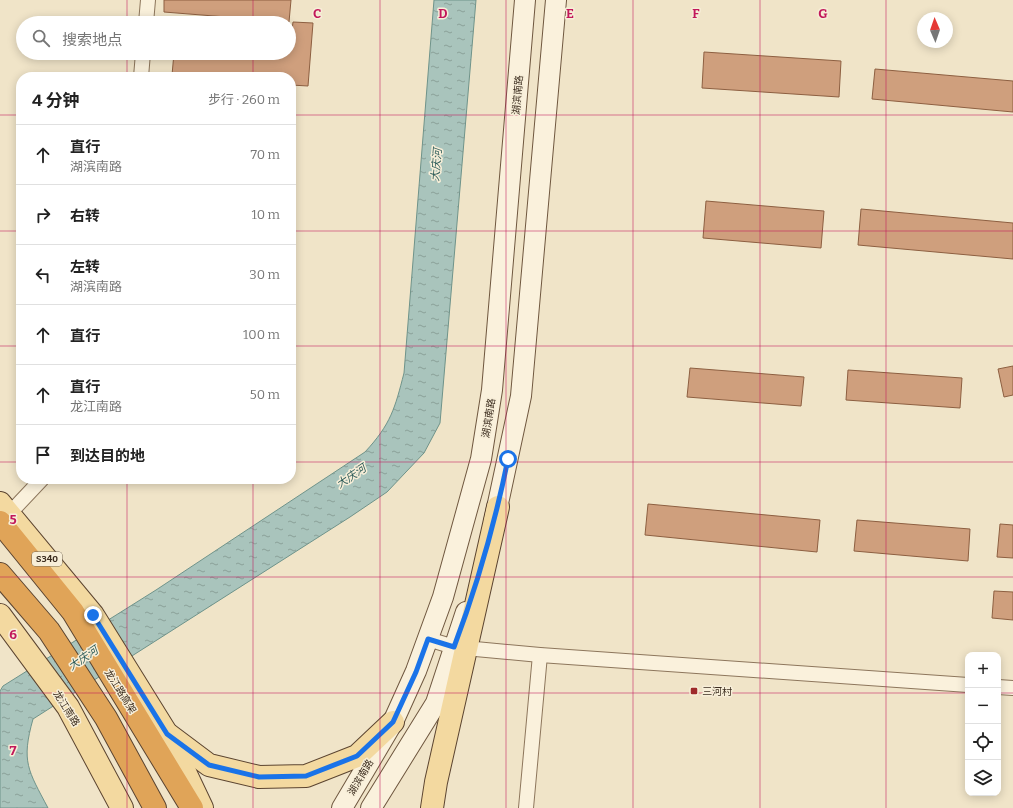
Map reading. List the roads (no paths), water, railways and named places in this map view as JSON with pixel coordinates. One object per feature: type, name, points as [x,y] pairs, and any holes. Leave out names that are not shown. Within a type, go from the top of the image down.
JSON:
[{"type":"highway","name":"龙江路高架","points":[[3,513],[73,612],[192,808]]},
{"type":"highway","points":[[0,574],[49,631],[106,718],[155,808]]},
{"type":"main road","name":"湖滨南路","points":[[342,808],[393,722],[416,672],[443,597],[482,458],[492,390],[525,0]]},
{"type":"main road","points":[[432,808],[461,648],[498,507],[521,396],[556,0]]},
{"type":"main road","name":"S340","points":[[3,513],[93,615],[167,734]]},
{"type":"main road","name":"龙江南路","points":[[0,616],[33,658],[68,707],[122,808]]},
{"type":"main road","points":[[371,808],[436,703],[461,648]]},
{"type":"main road","points":[[167,734],[209,765],[259,777],[306,776],[357,756],[393,722]]},
{"type":"main road","points":[[167,734],[202,808]]},
{"type":"main road","points":[[167,734],[214,808]]},
{"type":"street","points":[[147,16],[148,0]]},
{"type":"street","points":[[142,72],[143,60]]},
{"type":"street","points":[[3,513],[36,484]]},
{"type":"street","points":[[428,639],[461,648],[540,655],[965,685]]},
{"type":"street","points":[[526,808],[540,655]]},
{"type":"street","points":[[1001,687],[1013,688]]},
{"type":"water","name":"大庆河","points":[[434,0],[476,0],[440,423],[424,453],[387,492],[33,719],[27,746],[28,765],[48,808],[0,808],[0,691],[3,686],[156,590],[365,452],[381,433],[391,415],[404,373]]},
{"type":"place","name":"三河村","points":[[694,691]]}]
